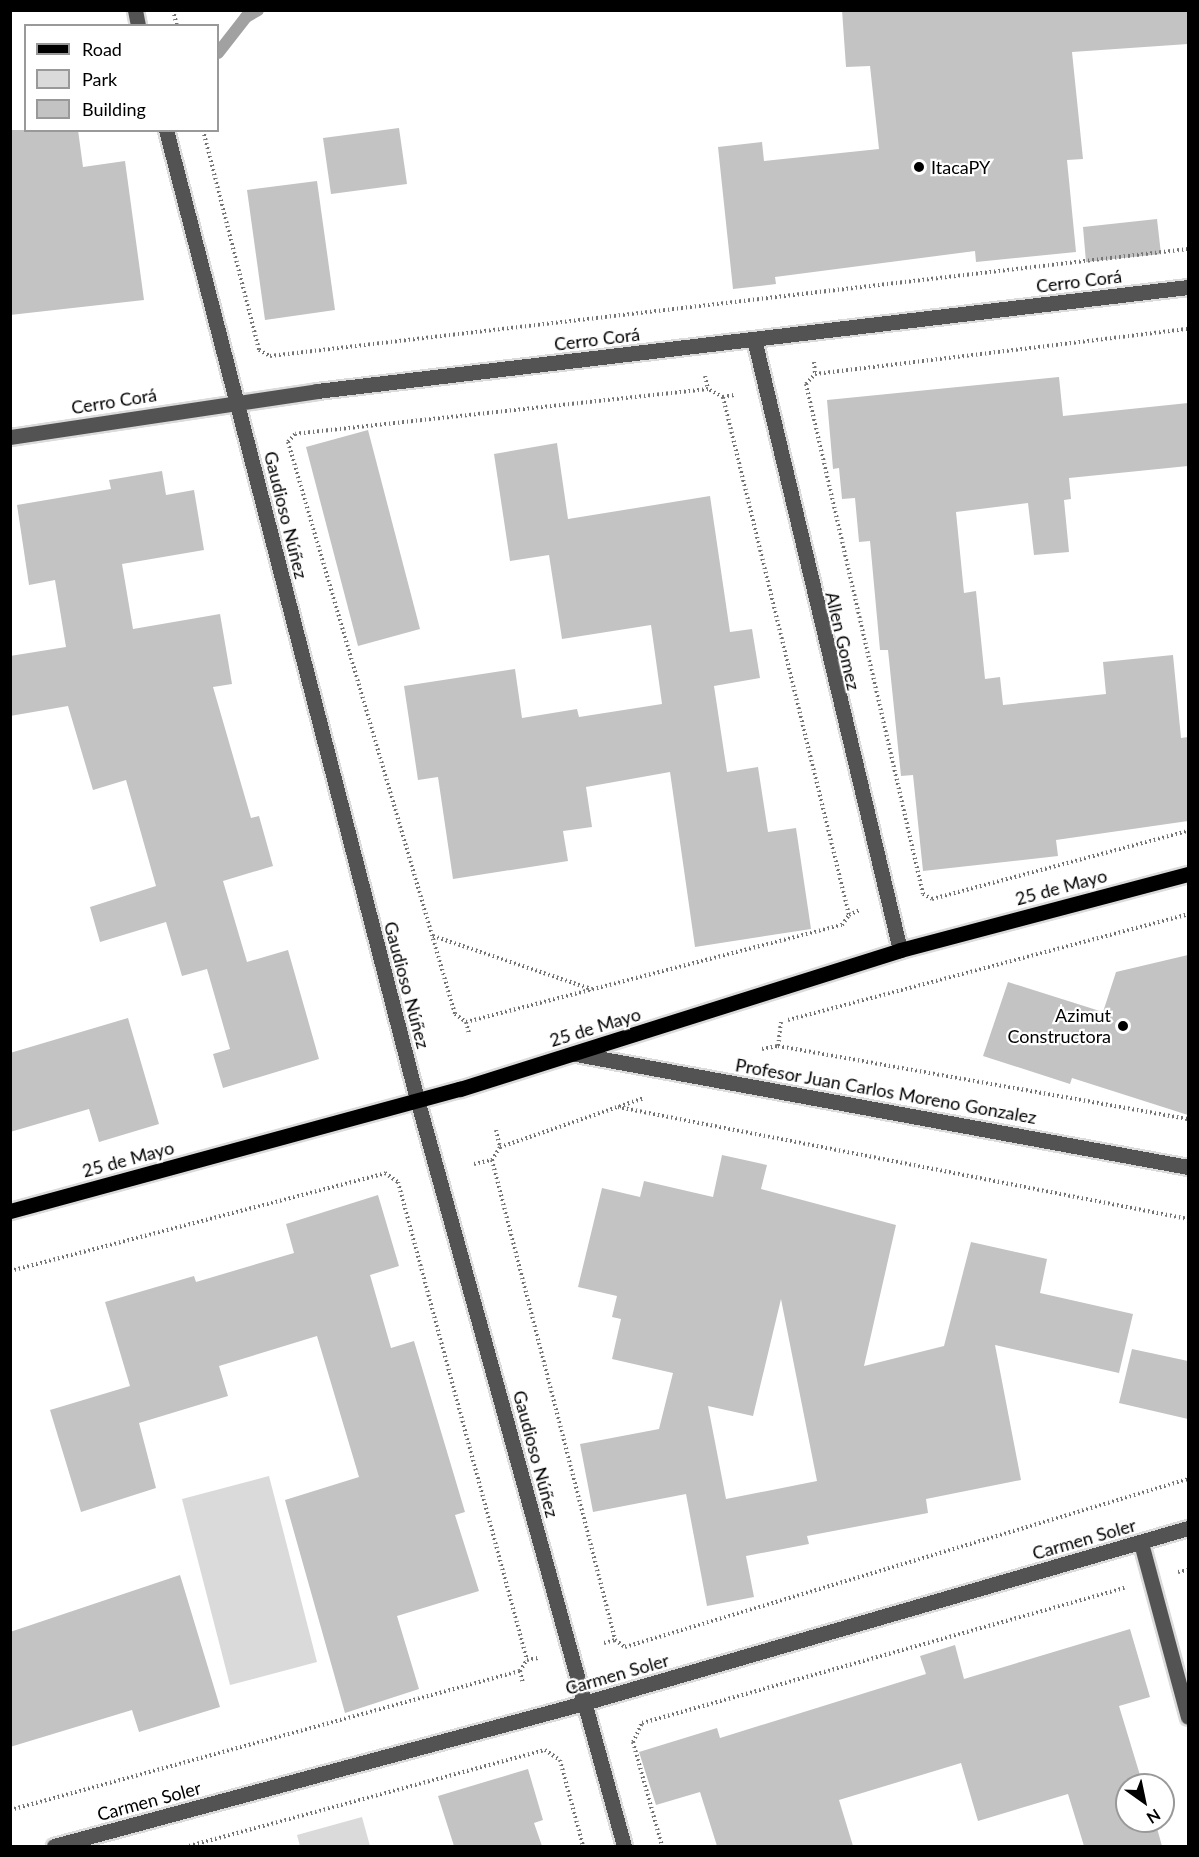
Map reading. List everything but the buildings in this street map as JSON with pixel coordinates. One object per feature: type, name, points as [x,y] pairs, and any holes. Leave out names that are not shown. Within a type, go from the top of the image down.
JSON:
[{"type":"main road","name":"25 de Mayo","points":[[10,1211],[576,1054],[900,950],[1188,874]]},
{"type":"street","name":"Gaudioso Núñez","points":[[167,132],[417,1099],[624,1846]]},
{"type":"street","name":"Cerro Corá","points":[[10,437],[238,405],[317,391],[1188,288]]},
{"type":"street","name":"Allen Gomez","points":[[754,339],[900,950]]},
{"type":"street","name":"Profesor Juan Carlos Moreno Gonzalez","points":[[576,1054],[1188,1167]]},
{"type":"street","name":"Carmen Soler","points":[[54,1846],[584,1703],[1188,1528]]},
{"type":"street","points":[[1141,1543],[1188,1717]]},
{"type":"path","points":[[204,132],[259,350],[270,356],[274,365]]},
{"type":"path","name":"Cerro Corá","points":[[270,356],[1188,249]]},
{"type":"path","points":[[803,294],[803,302]]},
{"type":"path","points":[[692,308],[693,315]]},
{"type":"path","points":[[795,385],[806,384],[815,374],[1188,329]]},
{"type":"path","points":[[814,362],[815,374]]},
{"type":"path","points":[[705,376],[708,389]]},
{"type":"path","name":"Allen Gomez","points":[[806,384],[923,894]]},
{"type":"path","points":[[293,425],[295,434],[708,389],[723,397],[734,395]]},
{"type":"path","points":[[723,397],[849,915]]},
{"type":"path","name":"Gaudioso Núñez","points":[[295,434],[288,442],[455,1014],[466,1022]]},
{"type":"path","name":"25 de Mayo","points":[[923,894],[932,899],[1188,831]]},
{"type":"path","points":[[845,936],[842,925],[849,915],[860,910]]},
{"type":"path","name":"Profesor Juan Carlos Moreno Gonzalez","points":[[1188,914],[778,1022],[778,1046],[1188,1119]]},
{"type":"path","name":"25 de Mayo","points":[[466,1022],[842,925]]},
{"type":"path","points":[[432,936],[591,989]]},
{"type":"path","points":[[466,1022],[470,1033]]},
{"type":"path","points":[[762,1049],[778,1046]]},
{"type":"path","points":[[474,1164],[492,1160],[500,1148],[651,1095]]},
{"type":"path","points":[[618,1107],[1188,1219]]},
{"type":"path","points":[[495,1130],[500,1148]]},
{"type":"path","name":"Gaudioso Núñez","points":[[492,1160],[615,1641]]},
{"type":"path","points":[[10,1271],[385,1173],[398,1182],[527,1660]]},
{"type":"path","points":[[398,1182],[409,1180]]},
{"type":"path","name":"Carmen Soler","points":[[615,1641],[625,1647],[1188,1479]]},
{"type":"path","points":[[662,1846],[633,1742],[642,1723],[1134,1584]]},
{"type":"path","points":[[604,1642],[615,1641]]},
{"type":"path","points":[[625,1647],[627,1658]]},
{"type":"path","points":[[523,1683],[520,1671],[527,1660],[538,1658]]},
{"type":"path","name":"Carmen Soler","points":[[10,1810],[520,1671]]},
{"type":"path","points":[[189,1846],[545,1749],[560,1760],[583,1846]]},
{"type":"path","points":[[560,1760],[568,1758]]},
{"type":"green space","points":[[269,1476],[317,1662],[230,1685],[182,1499]]},
{"type":"green space","points":[[362,1817],[370,1846],[300,1846],[297,1835]]},
{"type":"waterway","points":[[219,52],[246,17],[258,10]]},
{"type":"place","name":"ItacaPY","points":[[919,167]]},
{"type":"place","name":"Azimut Constructora","points":[[1123,1026]]}]
